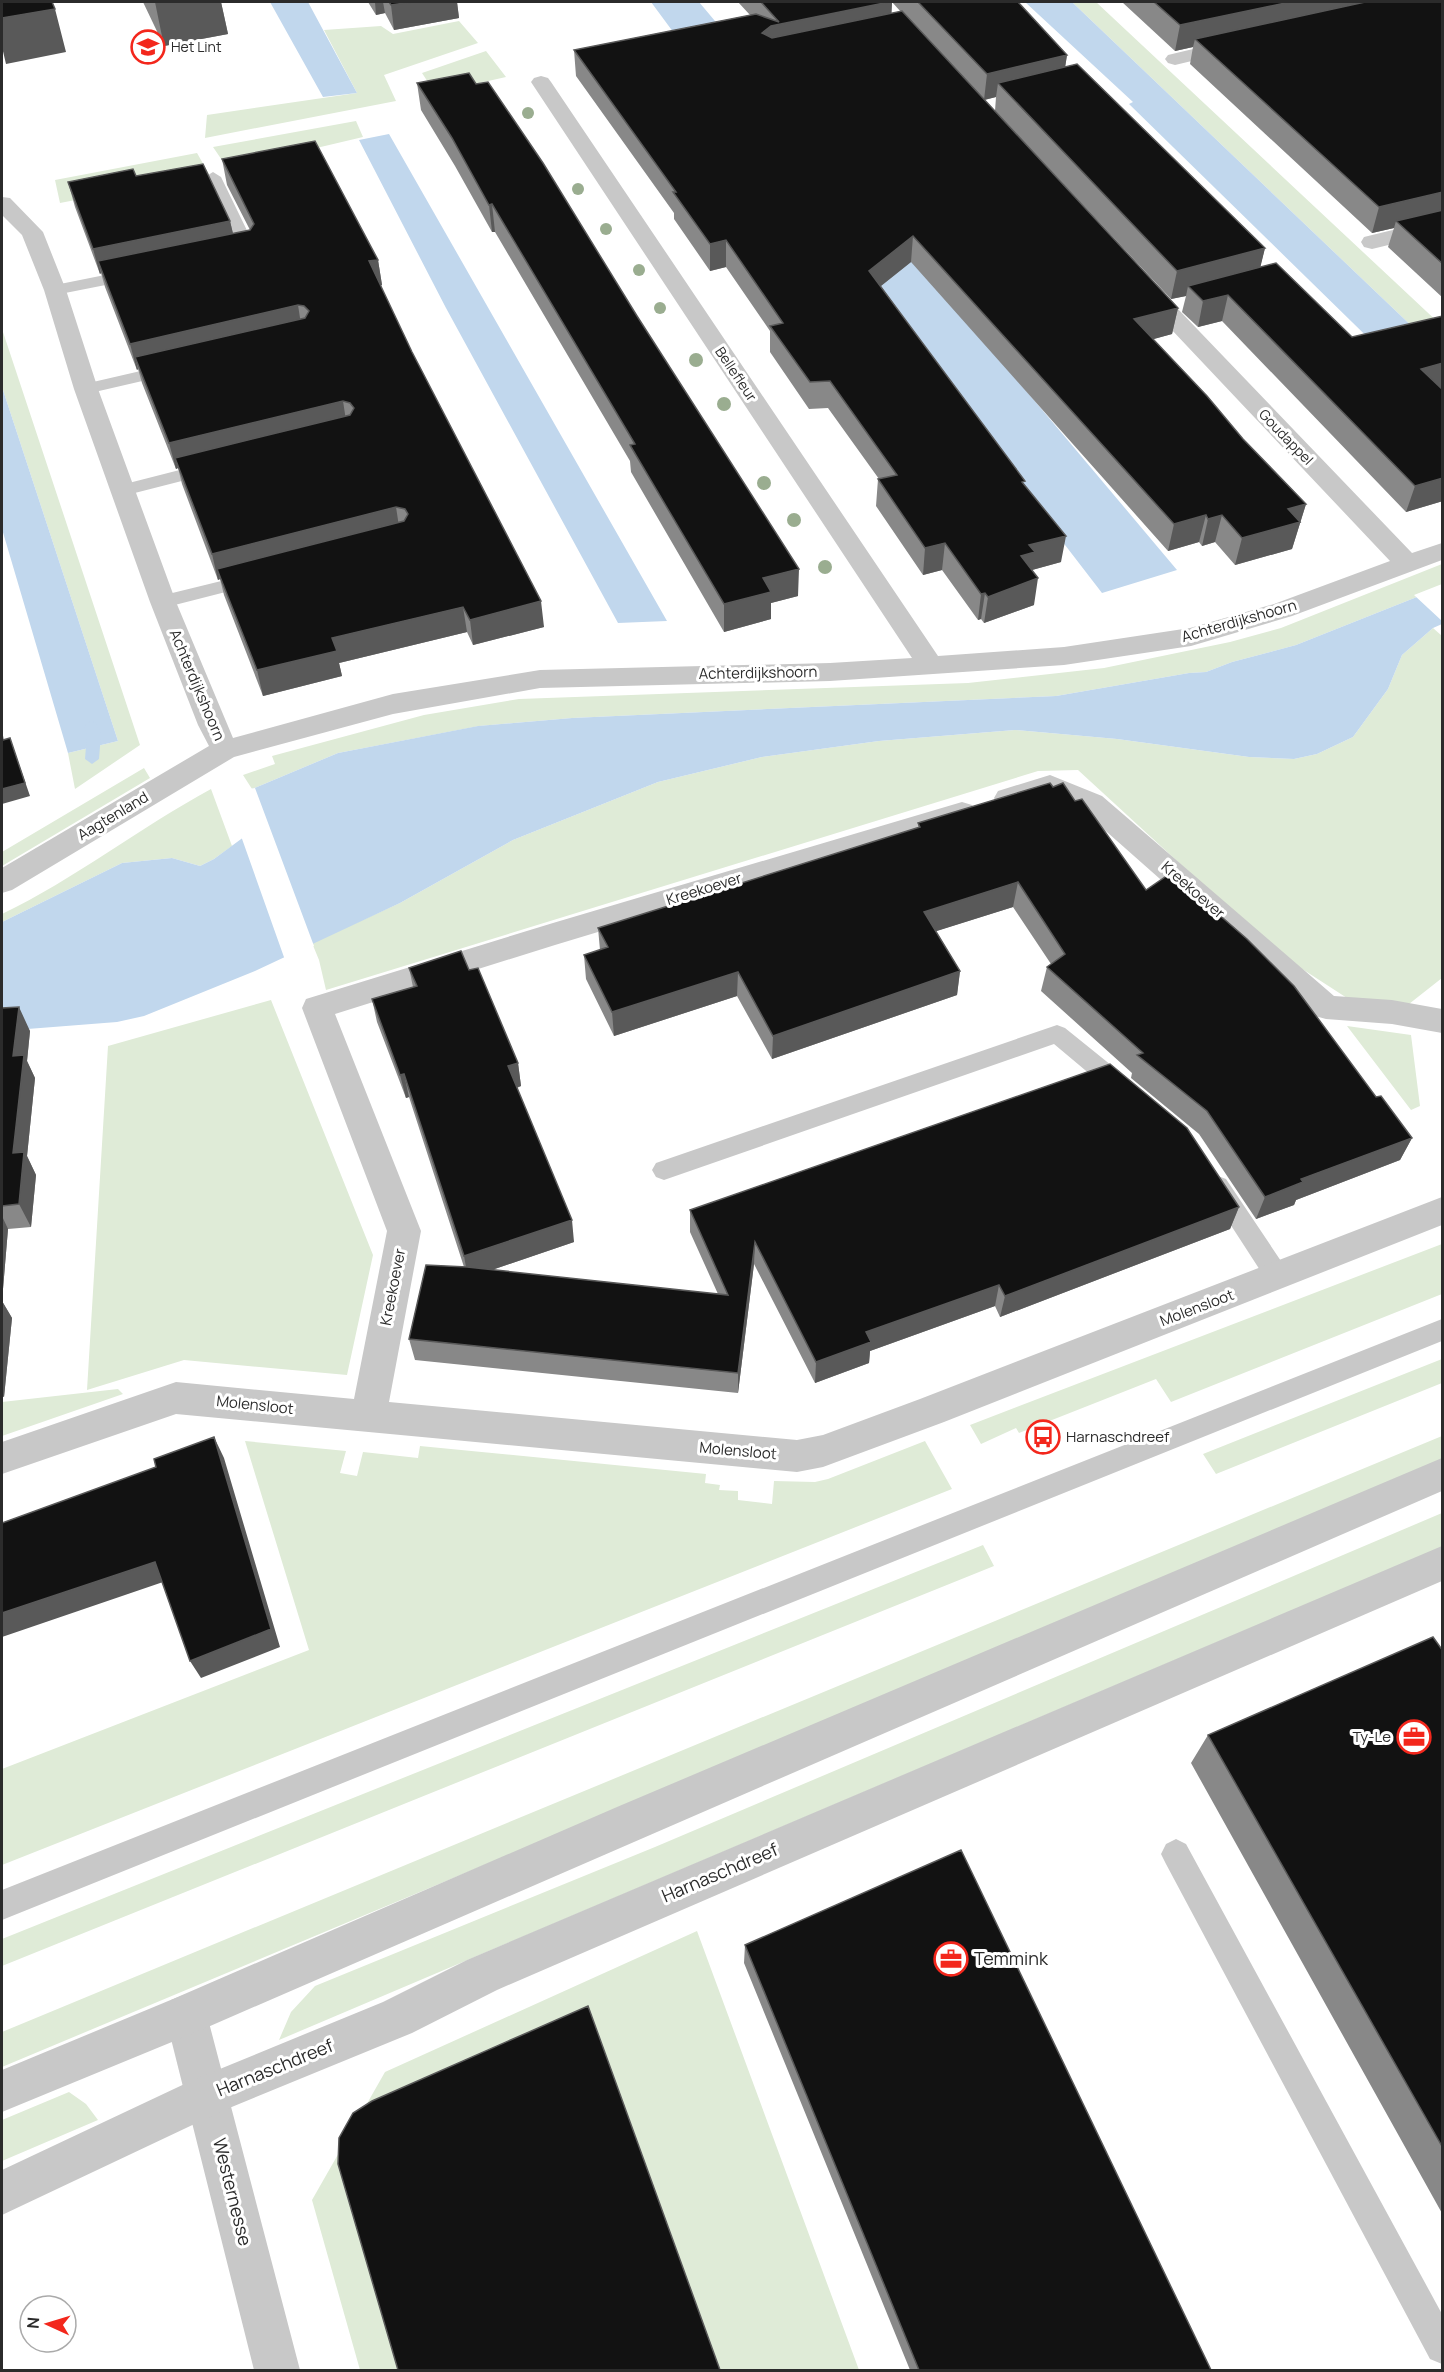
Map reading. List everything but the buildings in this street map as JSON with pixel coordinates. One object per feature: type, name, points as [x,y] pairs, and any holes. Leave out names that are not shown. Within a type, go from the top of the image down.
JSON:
[{"type":"street","points":[[1175,59],[1253,41]]},
{"type":"street","name":"Bellefleur","points":[[541,82],[931,666]]},
{"type":"street","name":"Achterdijkshoorn","points":[[2,203],[32,232],[55,290],[86,389],[163,602],[212,725],[225,750],[393,704],[540,679],[830,672],[931,666],[1064,656],[1191,637],[1283,610],[1443,552]]},
{"type":"street","points":[[1372,242],[1443,225]]},
{"type":"street","name":"Goudappel","points":[[1131,274],[1409,565]]},
{"type":"street","name":"Aagtenland","points":[[2,882],[225,750]]},
{"type":"street","name":"Kreekoever","points":[[368,1417],[404,1231],[317,1008],[1050,785],[1092,802],[1326,1007],[1392,1012],[1443,1021]]},
{"type":"street","name":"Molensloot","points":[[2,1458],[176,1398],[796,1456],[823,1451],[1278,1277],[1443,1211]]},
{"type":"street","points":[[2,2091],[186,2015],[652,1812],[1443,1474]]},
{"type":"street","name":"Harnaschdreef","points":[[2,2193],[208,2095],[397,2018],[492,1970],[1443,1563]]},
{"type":"street","name":"Westernesse","points":[[186,2015],[277,2370]]},
{"type":"lane","points":[[213,177],[249,251],[215,258]]},
{"type":"lane","points":[[55,290],[146,272]]},
{"type":"lane","points":[[1164,309],[1187,303]]},
{"type":"lane","points":[[86,389],[189,364]]},
{"type":"lane","points":[[123,490],[224,465]]},
{"type":"lane","points":[[163,602],[276,573]]},
{"type":"lane","points":[[664,1170],[1057,1034],[1144,1106]]},
{"type":"lane","points":[[1208,1171],[1278,1277]]},
{"type":"lane","points":[[2,1905],[1443,1330]]},
{"type":"lane","points":[[1176,1854],[1443,2347]]},
{"type":"green space","points":[[1072,2],[1096,2],[1442,326],[1442,355]]},
{"type":"green space","points":[[459,21],[478,43],[384,75],[396,101],[205,138],[207,115],[357,93],[324,30],[381,26],[393,34]]},
{"type":"green space","points":[[486,51],[506,77],[435,93],[422,73]]},
{"type":"green space","points":[[356,121],[363,137],[228,169],[213,147]]},
{"type":"green space","points":[[197,153],[209,174],[60,203],[55,180]]},
{"type":"green space","points":[[2,329],[140,745],[75,789],[68,753],[118,741],[2,387]]},
{"type":"green space","points":[[1442,564],[1442,587],[1296,645],[1232,662],[1206,672],[1056,696],[572,718],[479,726],[338,753],[252,789],[243,775],[275,764],[272,756],[424,715],[519,699],[968,683],[1104,668],[1230,642],[1281,628]]},
{"type":"green space","points":[[1433,628],[1442,636],[1442,978],[1409,1004],[1347,998],[1276,952],[1078,770],[1038,771],[326,990],[319,960],[312,943],[400,903],[513,840],[658,782],[762,757],[879,741],[1015,730],[1117,739],[1249,757],[1294,759],[1317,754],[1353,737],[1388,689],[1402,655]]},
{"type":"green space","points":[[144,768],[150,778],[2,866],[2,852]]},
{"type":"green space","points":[[211,789],[232,846],[214,859],[200,866],[172,858],[122,863],[2,922],[2,914],[55,885]]},
{"type":"green space","points":[[271,1000],[373,1255],[347,1375],[184,1360],[87,1390],[108,1046]]},
{"type":"green space","points":[[1347,1026],[1411,1035],[1420,1106],[1411,1110]]},
{"type":"green space","points":[[1442,1244],[1442,1294],[1171,1402],[1156,1379],[1019,1433],[1016,1428],[981,1444],[970,1425]]},
{"type":"green space","points":[[1442,1359],[1442,1383],[1216,1474],[1203,1454]]},
{"type":"green space","points":[[118,1389],[123,1394],[2,1436],[2,1402]]},
{"type":"green space","points":[[1442,1436],[1442,1464],[2,2067],[2,2032]]},
{"type":"green space","points":[[245,1441],[346,1451],[340,1473],[357,1476],[363,1452],[418,1458],[420,1446],[706,1474],[705,1483],[720,1485],[719,1490],[738,1491],[738,1500],[772,1504],[774,1481],[815,1482],[828,1479],[925,1441],[952,1489],[2,1865],[2,1769],[309,1650]]},
{"type":"green space","points":[[1442,1513],[1442,1547],[279,2040],[291,2012],[315,1986],[655,1847]]},
{"type":"green space","points":[[983,1545],[994,1566],[2,1966],[2,1939]]},
{"type":"green space","points":[[697,1931],[859,2370],[360,2370],[312,2200],[385,2072]]},
{"type":"green space","points":[[69,2092],[86,2104],[98,2120],[2,2161],[2,2120]]},
{"type":"water","points":[[270,2],[308,2],[357,93],[323,97]]},
{"type":"water","points":[[651,2],[699,2],[1177,570],[1102,593],[747,132]]},
{"type":"water","points":[[1025,2],[1072,2],[1442,355],[1442,410],[1129,104],[1133,102]]},
{"type":"water","points":[[389,134],[667,621],[618,623],[446,308],[359,140]]},
{"type":"water","points":[[2,387],[118,741],[68,753],[2,529]]},
{"type":"water","points":[[1442,587],[1442,624],[1433,628],[1402,655],[1388,689],[1353,737],[1317,754],[1294,759],[1249,757],[1117,739],[1015,730],[879,741],[762,757],[658,782],[513,840],[400,903],[255,971],[144,1016],[117,1022],[2,1031],[2,922],[122,863],[172,858],[200,866],[214,859],[252,831],[256,818],[252,789],[338,753],[478,726],[572,718],[1056,696],[1206,672],[1232,662],[1296,645]]},
{"type":"pier","points":[[1442,584],[1442,621],[1414,595]]},
{"type":"pier","points":[[255,788],[314,946],[285,960],[241,836],[250,829],[253,818],[249,789]]},
{"type":"waterway","points":[[91,726],[94,734],[92,759]]},
{"type":"place","name":"Het Lint","points":[[148,47]]},
{"type":"place","name":"Harnaschdreef","points":[[1043,1437]]},
{"type":"place","name":"Ty-Le","points":[[1414,1737]]},
{"type":"place","name":"Temmink","points":[[951,1959]]}]
